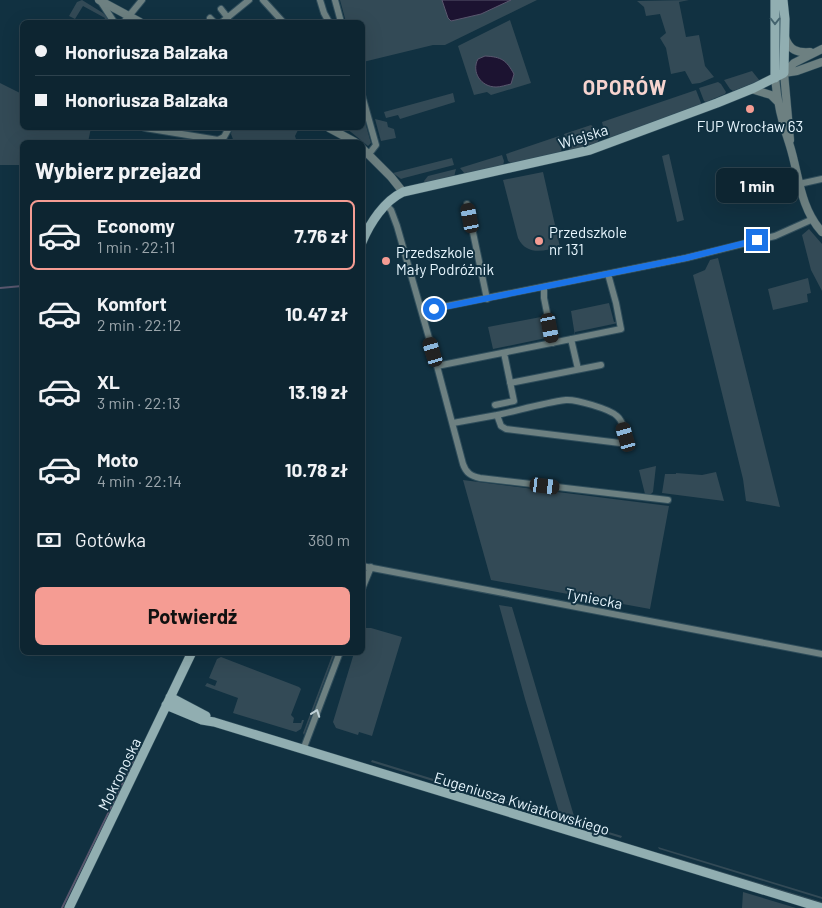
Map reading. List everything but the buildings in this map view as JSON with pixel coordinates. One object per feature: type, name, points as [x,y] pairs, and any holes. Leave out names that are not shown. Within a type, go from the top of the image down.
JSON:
[{"type":"main road","points":[[774,0],[775,78]]},
{"type":"main road","points":[[783,0],[784,72]]},
{"type":"main road","name":"Wiejska","points":[[389,202],[403,192],[590,150],[752,89],[784,72]]},
{"type":"main road","points":[[365,236],[371,223],[389,202]]},
{"type":"main road","name":"Mokronoska","points":[[69,908],[191,655]]},
{"type":"main road","name":"Eugeniusza Kwiatkowskiego","points":[[168,701],[206,716],[214,722],[822,908]]},
{"type":"street","points":[[100,0],[126,20],[142,0]]},
{"type":"street","points":[[100,0],[113,20]]},
{"type":"street","points":[[221,9],[225,20],[248,0]]},
{"type":"street","points":[[263,0],[280,20]]},
{"type":"street","points":[[320,0],[328,20]]},
{"type":"street","points":[[335,0],[340,20]]},
{"type":"street","points":[[784,33],[788,44],[795,51],[801,53],[818,50]]},
{"type":"street","points":[[784,72],[794,63],[818,50]]},
{"type":"street","points":[[784,72],[822,62]]},
{"type":"street","points":[[784,72],[790,122],[790,145]]},
{"type":"street","points":[[775,78],[778,102],[799,184],[813,219],[822,232]]},
{"type":"street","points":[[752,89],[771,95],[778,102]]},
{"type":"street","points":[[365,106],[376,145],[366,151],[403,192]]},
{"type":"street","points":[[157,130],[218,140],[224,138],[228,130]]},
{"type":"street","points":[[333,130],[351,140]]},
{"type":"street","points":[[799,184],[822,179]]},
{"type":"street","points":[[389,202],[438,366],[463,464],[468,474],[480,478],[668,500]]},
{"type":"street","points":[[467,204],[487,299]]},
{"type":"street","points":[[422,312],[686,258],[775,236],[813,219]]},
{"type":"street","points":[[438,366],[621,329],[608,274]]},
{"type":"street","points":[[544,287],[544,298],[553,343]]},
{"type":"street","points":[[572,339],[578,369]]},
{"type":"street","points":[[495,405],[514,401],[504,353]]},
{"type":"street","points":[[510,383],[602,365]]},
{"type":"street","points":[[453,423],[568,400],[589,403],[617,415],[626,437],[625,441],[620,443],[506,429],[501,426],[497,415]]},
{"type":"street","name":"Tyniecka","points":[[365,567],[822,654]]},
{"type":"street","points":[[365,582],[371,568]]},
{"type":"street","points":[[303,750],[339,655]]},
{"type":"shaded area","points":[[82,0],[109,19],[104,20],[105,18],[83,6],[75,19],[69,16],[77,2]]},
{"type":"shaded area","points":[[340,0],[537,0],[445,45],[433,45],[365,62],[365,20],[345,20]]},
{"type":"shaded area","points":[[442,0],[511,0],[481,14],[451,21],[448,18]]},
{"type":"shaded area","points":[[689,0],[679,2],[686,37],[699,35],[705,66],[714,77],[692,84],[685,71],[671,74],[666,48],[660,38],[666,33],[660,14],[646,16],[644,7],[637,1]]},
{"type":"shaded area","points":[[510,20],[531,83],[491,95],[487,92],[474,95],[458,46]]},
{"type":"shaded area","points":[[485,56],[500,58],[506,62],[514,74],[511,84],[496,87],[482,82],[477,74],[476,64],[478,59]]},
{"type":"shaded area","points":[[752,71],[760,81],[733,91],[724,80]]},
{"type":"shaded area","points":[[718,82],[726,92],[725,94],[706,102],[704,101],[699,88]]},
{"type":"shaded area","points":[[0,83],[20,93],[20,130],[91,130],[88,140],[20,140],[20,165],[0,165]]},
{"type":"shaded area","points":[[696,90],[700,105],[611,138],[605,135],[602,122]]},
{"type":"shaded area","points":[[453,93],[455,102],[400,119],[398,115],[386,118],[384,112]]},
{"type":"shaded area","points":[[375,119],[387,122],[388,127],[394,129],[396,138],[381,141]]},
{"type":"shaded area","points":[[365,122],[371,143],[368,146],[365,144],[365,140],[361,140],[348,130],[365,130]]},
{"type":"shaded area","points":[[591,125],[596,129],[600,137],[597,143],[569,150],[564,134]]},
{"type":"shaded area","points":[[232,130],[298,130],[295,136],[296,140],[233,140]]},
{"type":"shaded area","points":[[559,136],[562,146],[561,153],[512,164],[508,161],[506,154]]},
{"type":"shaded area","points":[[669,154],[684,220],[677,222],[662,156]]},
{"type":"shaded area","points":[[502,155],[503,166],[465,174],[460,168]]},
{"type":"shaded area","points":[[452,158],[454,165],[401,179],[393,173]]},
{"type":"shaded area","points":[[456,169],[454,177],[425,184],[424,181],[428,176]]},
{"type":"shaded area","points":[[543,172],[560,247],[536,251],[526,248],[518,238],[503,180]]},
{"type":"shaded area","points":[[809,229],[822,244],[822,291],[811,270],[802,235]]},
{"type":"shaded area","points":[[718,258],[780,507],[746,501],[743,479],[693,275],[705,270],[710,260]]},
{"type":"shaded area","points":[[808,278],[811,293],[807,294],[808,302],[773,310],[768,289]]},
{"type":"shaded area","points":[[609,303],[614,322],[618,321],[618,323],[575,332],[575,336],[571,311]]},
{"type":"shaded area","points":[[541,317],[546,338],[493,349],[488,327]]},
{"type":"shaded area","points":[[656,466],[653,492],[645,494],[639,470]]},
{"type":"shaded area","points":[[716,472],[724,501],[662,493],[665,474],[702,475]]},
{"type":"shaded area","points":[[463,480],[669,506],[650,609],[491,580]]},
{"type":"shaded area","points":[[499,605],[512,607],[574,816],[559,812]]},
{"type":"shaded area","points":[[371,628],[402,637],[372,736],[359,732],[358,735],[336,728],[333,722],[353,655],[365,655],[365,629]]},
{"type":"shaded area","points":[[332,655],[334,655],[304,735],[303,733]]},
{"type":"shaded area","points":[[221,657],[299,687],[301,689],[291,715],[294,718],[293,723],[301,723],[304,720],[301,729],[296,732],[233,713],[238,698],[205,686],[207,683],[215,686],[217,681],[209,678],[217,659]]},
{"type":"shaded area","points":[[372,760],[479,793],[478,795],[371,762]]},
{"type":"shaded area","points":[[489,796],[622,836],[621,838]]},
{"type":"shaded area","points":[[658,847],[822,897],[822,899],[659,849]]},
{"type":"shaded area","points":[[660,853],[822,902],[822,904],[663,856]]},
{"type":"shaded area","points":[[743,892],[796,908],[742,908]]},
{"type":"waterway","points":[[0,288],[20,286]]},
{"type":"waterway","points":[[62,908],[139,750]]},
{"type":"place","name":"FUP Wrocław 63","points":[[750,109]]},
{"type":"place","name":"Przedszkole nr 131","points":[[539,241]]},
{"type":"place","name":"Przedszkole Mały Podróżnik","points":[[386,261]]},
{"type":"district","name":"OPORÓW","points":[[625,87]]},
{"type":"route","points":[[434,309],[686,258],[757,240]]}]
